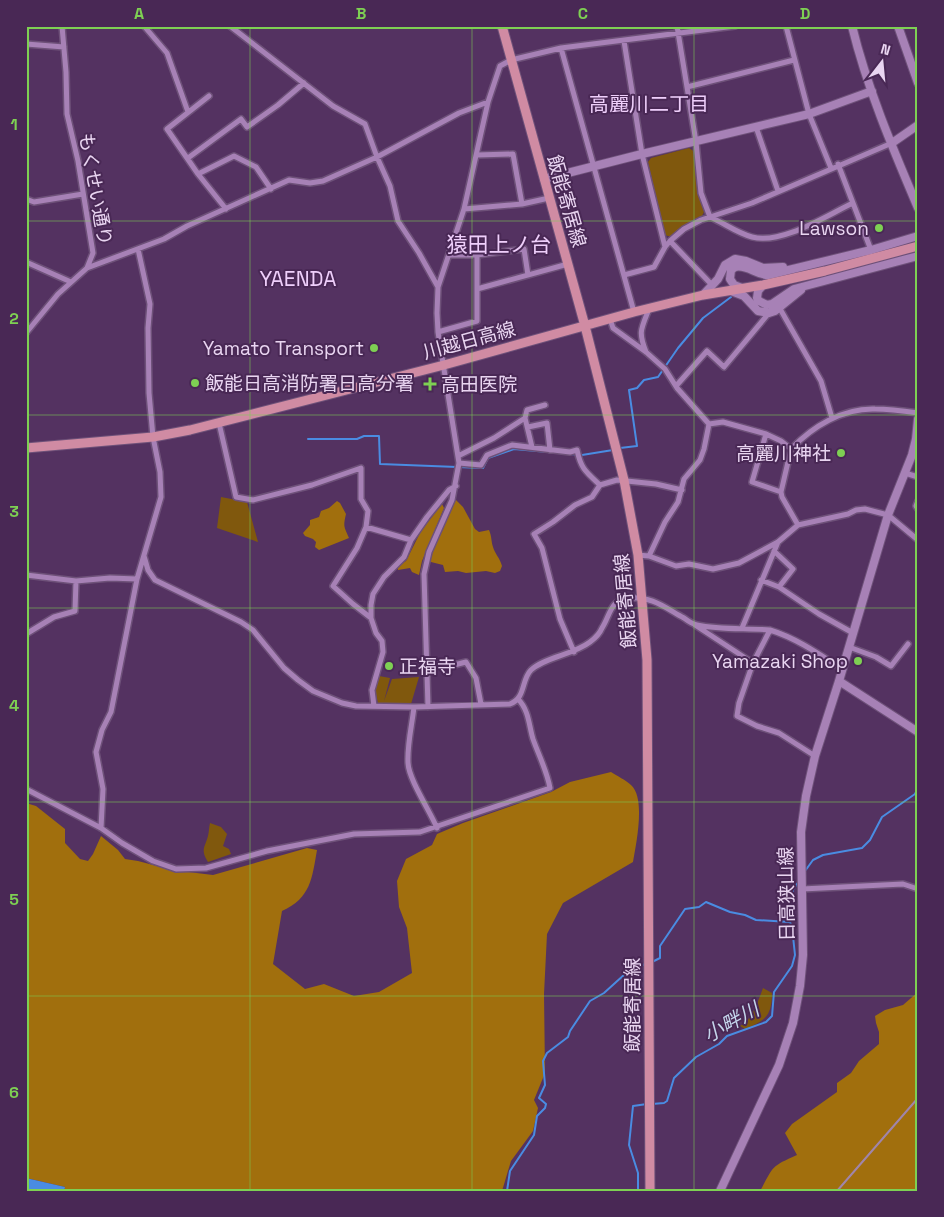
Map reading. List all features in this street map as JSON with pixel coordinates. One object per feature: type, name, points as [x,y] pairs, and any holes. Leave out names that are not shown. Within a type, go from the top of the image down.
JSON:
[{"type":"main road","name":"飯能寄居線","points":[[502,26],[585,326],[624,480],[638,555],[647,660],[650,1191]]},
{"type":"main road","name":"川越日高線","points":[[26,447],[153,437],[219,423],[444,365],[634,312],[704,295],[763,285],[889,255],[918,246]]},
{"type":"street","name":"もくせい通り","points":[[26,333],[45,308],[87,268],[92,259],[92,247],[78,161],[67,114],[62,26]]},
{"type":"street","points":[[144,26],[167,53],[188,112]]},
{"type":"street","points":[[230,26],[333,106],[365,124],[377,158],[390,186],[398,221],[438,287]]},
{"type":"street","points":[[677,26],[696,142],[701,193],[710,217],[750,237],[764,238],[781,236],[853,203]]},
{"type":"street","points":[[428,706],[425,566],[456,486],[460,463],[438,332],[438,287],[464,209],[488,102],[500,66],[511,60],[561,48],[735,26]]},
{"type":"street","points":[[786,26],[809,114],[831,168]]},
{"type":"street","points":[[852,26],[858,53],[892,143],[916,196],[918,208]]},
{"type":"street","points":[[898,26],[918,83]]},
{"type":"street","points":[[624,41],[642,154],[665,247]]},
{"type":"street","points":[[26,44],[64,46]]},
{"type":"street","points":[[561,48],[634,312]]},
{"type":"street","points":[[687,87],[794,60]]},
{"type":"street","points":[[188,158],[241,119],[247,127],[278,105],[304,83]]},
{"type":"street","points":[[544,179],[809,114],[872,91]]},
{"type":"street","points":[[209,96],[167,129],[198,174],[226,209]]},
{"type":"street","points":[[87,268],[164,239],[187,226],[289,180],[310,183],[323,180],[377,158],[459,113],[488,102]]},
{"type":"street","points":[[624,275],[654,267],[670,241],[684,229],[701,220],[752,203],[838,164],[892,143],[918,125]]},
{"type":"street","points":[[756,128],[778,190]]},
{"type":"street","points":[[477,155],[513,154],[522,204]]},
{"type":"street","points":[[198,174],[234,156],[256,167],[271,189]]},
{"type":"street","points":[[838,164],[871,250]]},
{"type":"street","points":[[26,199],[34,202],[83,194]]},
{"type":"street","points":[[464,209],[522,204],[549,198]]},
{"type":"street","points":[[742,288],[734,284],[730,279],[731,270],[735,267],[745,267],[759,274],[768,275],[871,250],[918,236]]},
{"type":"street","points":[[670,241],[714,286]]},
{"type":"street","points":[[101,828],[103,789],[96,752],[102,730],[111,712],[137,579],[161,497],[160,472],[153,437],[148,375],[150,304],[138,249]]},
{"type":"street","points":[[448,255],[477,255],[524,249],[528,275]]},
{"type":"street","points":[[438,332],[477,321],[477,255]]},
{"type":"street","points":[[763,285],[758,291],[757,298],[759,302],[767,305],[794,289],[918,256]]},
{"type":"street","points":[[704,295],[714,286],[725,266],[735,259],[769,269],[822,262]]},
{"type":"street","points":[[26,262],[71,282]]},
{"type":"street","points":[[477,289],[568,264]]},
{"type":"street","points":[[676,386],[708,351],[724,367],[769,313],[807,286]]},
{"type":"street","points":[[730,290],[744,296],[758,311],[769,313]]},
{"type":"street","points":[[780,307],[821,381],[832,418]]},
{"type":"street","points":[[646,352],[640,338],[642,326],[650,308]]},
{"type":"street","points":[[610,319],[613,328],[646,352],[665,369],[676,386],[709,424]]},
{"type":"street","points":[[532,447],[525,418],[527,410],[545,405]]},
{"type":"street","points":[[798,525],[781,492],[791,449],[810,432],[832,418],[854,410],[876,409],[918,413]]},
{"type":"street","points":[[458,456],[494,438],[525,418]]},
{"type":"street","name":"日高狭山線","points":[[720,1191],[779,1064],[793,1023],[800,986],[803,955],[801,832],[815,756],[888,515],[916,439],[918,418]]},
{"type":"street","points":[[709,424],[723,422],[766,434],[791,449]]},
{"type":"street","points":[[219,423],[236,496],[253,500],[312,485],[361,468],[361,499],[368,511],[366,527],[357,548],[333,586],[371,618]]},
{"type":"street","points":[[528,427],[548,423],[550,450]]},
{"type":"street","points":[[649,556],[665,522],[678,502],[684,479],[700,460],[709,424]]},
{"type":"street","points":[[766,434],[752,482],[781,492]]},
{"type":"street","points":[[460,463],[481,465],[487,455],[512,445],[570,452],[577,450],[582,467],[600,485]]},
{"type":"street","points":[[905,473],[918,476]]},
{"type":"street","points":[[574,652],[560,619],[542,548],[534,534],[575,505],[592,497],[600,485],[624,480],[682,490]]},
{"type":"street","points":[[374,706],[372,690],[383,652],[382,642],[376,634],[371,618],[371,605],[374,594],[384,577],[404,557],[411,540],[449,490],[456,486]]},
{"type":"street","points":[[918,501],[916,506],[918,509]]},
{"type":"street","points":[[638,555],[649,556],[676,566],[689,564],[713,569],[739,563],[778,542],[798,525],[865,509],[888,515],[918,540]]},
{"type":"street","points":[[366,527],[411,540]]},
{"type":"street","points":[[742,628],[778,542]]},
{"type":"street","points":[[774,551],[793,569],[778,587]]},
{"type":"street","points":[[144,556],[148,570],[155,580],[226,614],[253,630],[284,668],[313,691],[342,703],[356,706],[414,707],[510,704],[518,699],[530,671],[540,665],[574,652],[590,642],[602,628],[610,609],[625,598],[652,600],[695,625],[753,663]]},
{"type":"street","points":[[26,575],[76,582],[110,578],[137,579]]},
{"type":"street","points":[[761,580],[778,587],[819,614],[853,633]]},
{"type":"street","points":[[26,634],[54,617],[75,611],[76,582]]},
{"type":"street","points":[[695,625],[770,630],[810,648],[842,669]]},
{"type":"street","points":[[770,630],[753,663],[739,703],[737,716],[757,726],[779,733],[815,756]]},
{"type":"street","points":[[849,647],[876,657],[891,666],[908,644]]},
{"type":"street","points":[[426,665],[454,665],[466,662],[476,678],[481,704]]},
{"type":"street","points":[[839,681],[918,732]]},
{"type":"street","points":[[26,789],[101,828],[153,861],[176,869],[206,868],[267,851],[354,834],[420,832],[437,828],[550,788],[533,739],[526,711],[518,699]]},
{"type":"street","points":[[414,707],[408,764],[427,811],[433,818],[437,828]]},
{"type":"street","points":[[801,886],[903,884],[918,889]]},
{"type":"shaded area","points":[[689,148],[695,152],[698,192],[704,212],[702,216],[680,228],[671,237],[665,235],[648,162],[651,158]]},
{"type":"shaded area","points":[[221,497],[247,502],[258,542],[217,528]]},
{"type":"shaded area","points":[[456,500],[463,507],[475,529],[479,532],[489,530],[492,545],[502,566],[500,571],[495,573],[486,571],[466,573],[458,571],[445,572],[443,565],[431,562],[433,549],[443,529],[449,510]]},
{"type":"shaded area","points":[[337,501],[346,514],[344,526],[349,538],[319,550],[315,547],[316,542],[303,533],[310,525],[310,520],[319,517],[321,511],[329,508]]},
{"type":"shaded area","points":[[442,504],[444,508],[422,561],[419,575],[412,572],[410,568],[398,570],[397,566],[406,561],[421,531]]},
{"type":"shaded area","points":[[379,676],[390,678],[384,701],[392,679],[419,677],[411,704],[378,703],[375,691]]},
{"type":"shaded area","points":[[611,772],[631,785],[636,791],[639,822],[633,862],[563,903],[547,934],[544,994],[545,1073],[534,1100],[538,1108],[533,1131],[511,1161],[502,1191],[64,1191],[65,1187],[26,1178],[26,803],[36,806],[65,829],[65,843],[80,859],[88,861],[101,836],[118,850],[125,859],[172,870],[213,875],[307,848],[317,850],[314,870],[304,893],[292,906],[282,911],[273,964],[305,989],[324,984],[354,996],[379,992],[412,973],[407,928],[399,907],[397,881],[406,859],[432,845],[437,834],[551,792],[570,782]]},
{"type":"shaded area","points":[[210,823],[221,827],[227,834],[223,846],[229,849],[231,854],[208,862],[204,851]]},
{"type":"shaded area","points":[[763,988],[772,993],[769,1012],[758,1023],[745,1029],[740,1026],[752,1014]]},
{"type":"shaded area","points":[[918,992],[918,1191],[760,1191],[777,1165],[797,1155],[785,1133],[792,1124],[837,1092],[837,1083],[851,1073],[859,1061],[879,1044],[879,1032],[875,1016],[885,1010],[903,1005]]},
{"type":"water","points":[[26,1178],[65,1187],[64,1191],[26,1191]]},
{"type":"waterway","points":[[620,448],[637,446],[629,390],[637,388],[644,380],[658,377],[678,348],[703,318],[731,297]]},
{"type":"waterway","points":[[308,439],[357,439],[364,436],[379,436],[380,464],[483,468],[488,458],[514,449],[582,455],[613,450]]},
{"type":"waterway","name":"小畔川","points":[[805,871],[813,860],[823,855],[862,848],[870,840],[882,817],[915,794],[918,788]]},
{"type":"waterway","name":"小畔川","points":[[652,1104],[667,1101],[674,1078],[696,1057],[719,1044],[727,1036],[766,1022],[772,1016],[774,992],[792,966],[795,955],[792,927],[788,917],[793,890],[799,881]]},
{"type":"waterway","points":[[652,962],[660,958],[660,946],[685,909],[699,907],[706,902],[756,920],[789,922]]},
{"type":"waterway","points":[[507,1191],[510,1171],[534,1135],[537,1116],[545,1108],[546,1104],[539,1098],[545,1085],[543,1061],[547,1053],[568,1037],[590,1001],[604,993],[625,974],[645,964]]},
{"type":"waterway","name":"小畔川","points":[[638,1191],[638,1173],[629,1145],[633,1106],[647,1104]]},
{"type":"railway","points":[[837,1191],[918,1098]]},
{"type":"place","name":"Lawson","points":[[879,228]]},
{"type":"place","name":"Yamato Transport","points":[[374,348]]},
{"type":"place","name":"飯能日高消防署日高分署","points":[[195,383]]},
{"type":"place","name":"高田医院","points":[[430,384]]},
{"type":"place","name":"高麗川神社","points":[[841,453]]},
{"type":"place","name":"Yamazaki Shop","points":[[858,661]]},
{"type":"place","name":"正福寺","points":[[389,666]]},
{"type":"district","name":"高麗川二丁目","points":[[649,104]]},
{"type":"district","name":"猿田上ノ台","points":[[499,245]]},
{"type":"district","name":"YAENDA","points":[[298,279]]}]
